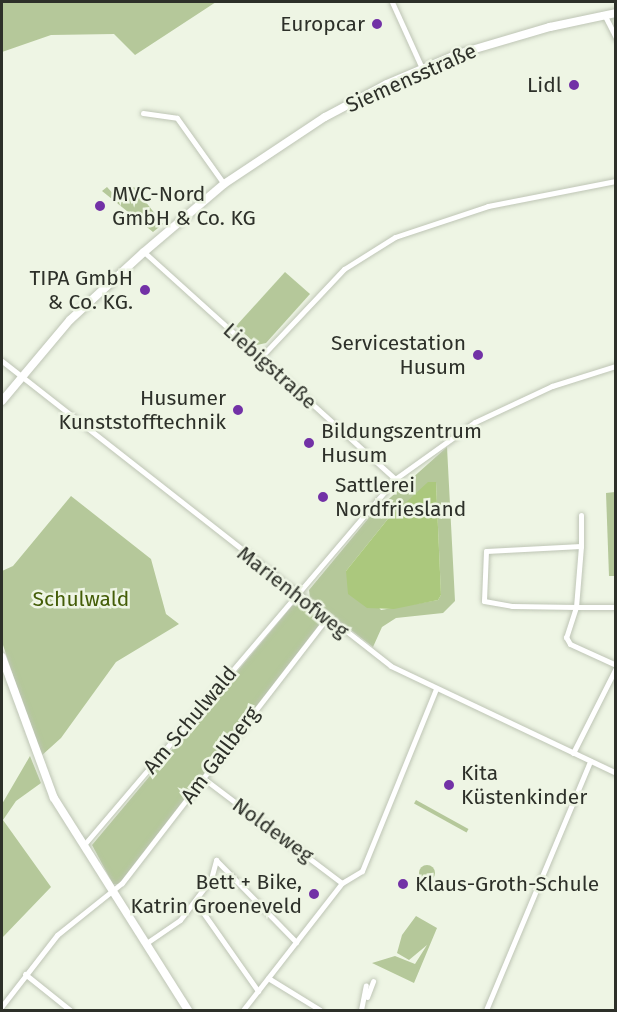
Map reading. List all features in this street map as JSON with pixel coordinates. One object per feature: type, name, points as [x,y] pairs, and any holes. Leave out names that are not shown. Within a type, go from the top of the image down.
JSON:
[{"type":"street","points":[[392,2],[422,68]]},
{"type":"street","name":"Siemensstraße","points":[[2,401],[24,378],[70,320],[144,252],[224,184],[325,117],[422,68],[501,40],[615,13]]},
{"type":"street","points":[[605,15],[615,38]]},
{"type":"street","points":[[143,113],[177,118],[224,184]]},
{"type":"street","points":[[261,357],[344,269],[395,237],[488,206],[615,181]]},
{"type":"street","name":"Liebigstraße","points":[[144,252],[395,479]]},
{"type":"street","name":"Marienhofweg","points":[[2,361],[390,666],[615,773]]},
{"type":"street","name":"Am Schulwald","points":[[82,846],[395,479],[475,422],[552,386],[615,366]]},
{"type":"street","points":[[573,753],[615,667],[570,644],[566,637],[576,607],[581,515]]},
{"type":"street","points":[[581,546],[486,551],[484,602],[524,607],[615,607]]},
{"type":"street","name":"Am Gallberg","points":[[2,1006],[25,974],[67,926],[112,891],[327,618]]},
{"type":"street","points":[[2,657],[34,753],[54,798],[82,846],[188,1011]]},
{"type":"street","points":[[243,1011],[342,883],[358,876],[366,864],[436,689]]},
{"type":"street","points":[[486,1011],[590,761]]},
{"type":"street","name":"Noldeweg","points":[[202,778],[342,883]]},
{"type":"street","points":[[145,944],[180,920],[211,879],[216,860],[296,942]]},
{"type":"street","points":[[195,901],[258,991]]},
{"type":"street","points":[[25,974],[70,1011]]},
{"type":"street","points":[[268,978],[320,1011]]},
{"type":"street","points":[[361,1011],[373,981]]},
{"type":"street","points":[[366,985],[366,998]]},
{"type":"green space","points":[[2,2],[216,2],[135,55],[114,34],[51,35],[2,52]]},
{"type":"green space","points":[[107,187],[118,199],[134,187],[163,224],[153,232],[102,191]]},
{"type":"green space","points":[[285,272],[310,294],[266,343],[257,345],[236,326]]},
{"type":"green space","points":[[447,447],[455,601],[443,613],[396,618],[382,627],[373,647],[310,598],[309,590],[372,514]],"holes":[[[436,482],[441,595],[438,600],[381,610],[346,571],[387,520]]]},
{"type":"green space","points":[[615,492],[615,576],[609,576],[606,493]]},
{"type":"green space","name":"Schulwald","points":[[71,496],[151,559],[166,614],[179,624],[116,662],[61,738],[40,757],[2,642],[2,571],[13,566]]},
{"type":"green space","points":[[300,603],[319,618],[319,627],[119,884],[113,884],[92,845],[292,606]]},
{"type":"green space","points":[[30,756],[41,783],[16,801],[3,820],[51,887],[2,938],[2,804]]},
{"type":"green space","points":[[416,800],[468,829],[467,833],[414,803]]},
{"type":"green space","points":[[424,865],[430,865],[435,873],[433,879],[424,881],[419,876],[419,870]]},
{"type":"green space","points":[[416,916],[437,928],[414,983],[372,963],[395,956],[415,964],[427,945],[409,960],[397,953],[402,935]]},
{"type":"shaded area","points":[[428,482],[436,482],[441,595],[438,600],[394,609],[367,608],[348,594],[346,571],[387,520]]},
{"type":"place","name":"Europcar","points":[[377,24]]},
{"type":"place","name":"Lidl","points":[[574,85]]},
{"type":"place","name":"MVC-Nord GmbH & Co. KG","points":[[100,206]]},
{"type":"place","name":"TIPA GmbH & Co. KG.","points":[[145,290]]},
{"type":"place","name":"Servicestation Husum","points":[[478,355]]},
{"type":"place","name":"Husumer Kunststofftechnik","points":[[238,410]]},
{"type":"place","name":"Bildungszentrum Husum","points":[[309,443]]},
{"type":"place","name":"Sattlerei Nordfriesland","points":[[323,497]]},
{"type":"place","name":"Kita Küstenkinder","points":[[449,785]]},
{"type":"place","name":"Klaus-Groth-Schule","points":[[403,884]]},
{"type":"place","name":"Bett + Bike, Katrin Groeneveld","points":[[314,894]]}]
